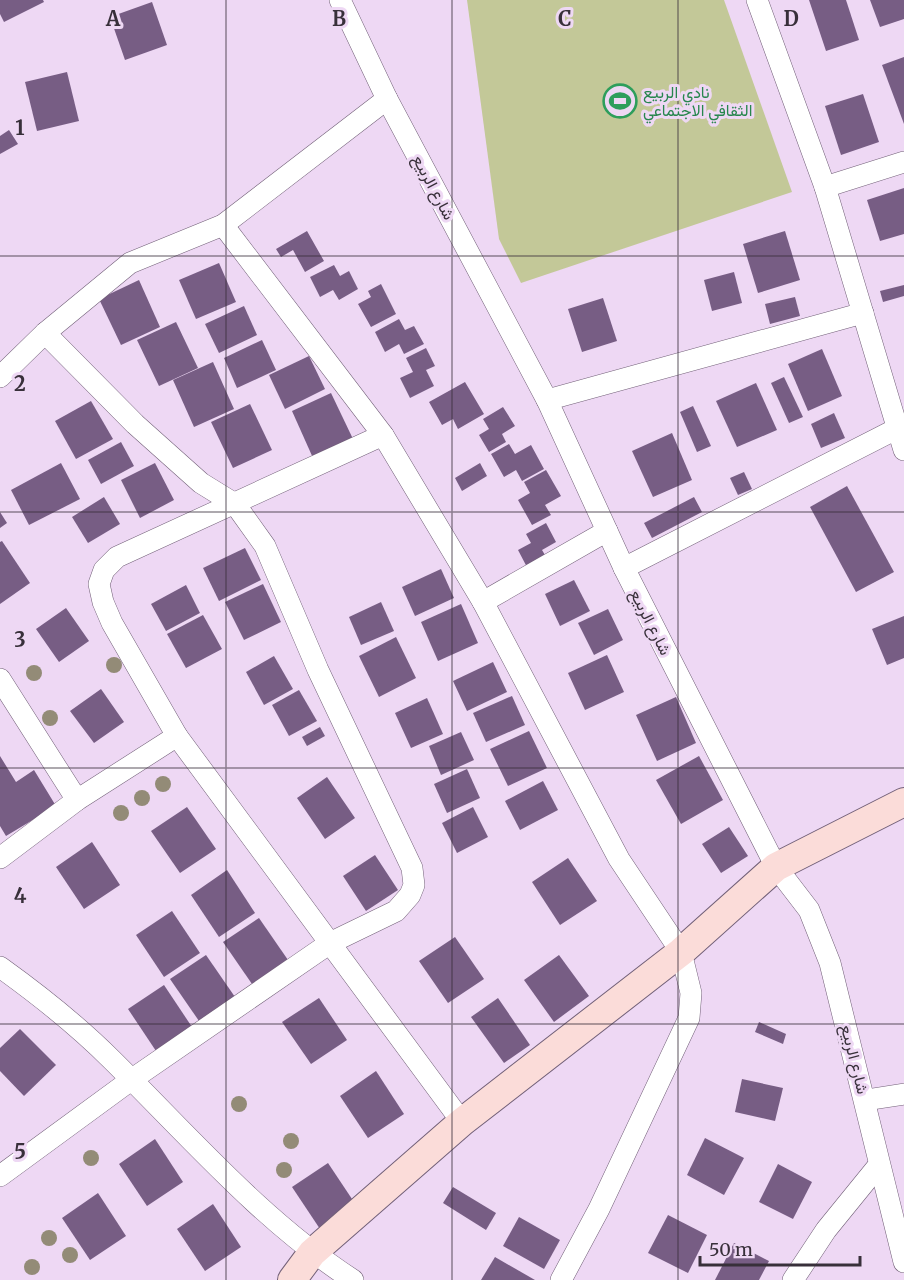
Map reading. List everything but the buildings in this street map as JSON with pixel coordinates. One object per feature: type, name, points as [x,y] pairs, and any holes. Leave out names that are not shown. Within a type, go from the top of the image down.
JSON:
[{"type":"main road","points":[[292,1280],[312,1253],[462,1122],[681,952],[776,867],[904,802]]},
{"type":"street","name":"شارع الربيع","points":[[340,0],[387,99],[547,400],[624,568],[776,867],[809,910],[830,963],[866,1100],[878,1166],[904,1263]]},
{"type":"street","points":[[757,0],[825,187],[863,313],[901,427],[904,450]]},
{"type":"street","points":[[0,377],[45,333],[130,263],[223,225],[387,99]]},
{"type":"street","points":[[825,187],[904,162]]},
{"type":"street","points":[[223,225],[383,435],[483,602],[619,859],[681,952],[691,993],[689,1018],[599,1209],[561,1280]]},
{"type":"street","points":[[547,400],[863,313]]},
{"type":"street","points":[[0,1176],[131,1080],[330,943],[396,911],[410,895],[414,885],[412,868],[318,670],[265,546],[235,504],[193,476],[135,424],[45,333]]},
{"type":"street","points":[[624,568],[901,427]]},
{"type":"street","points":[[383,435],[117,557],[104,570],[99,584],[112,623],[177,736],[462,1122]]},
{"type":"street","points":[[483,602],[607,531]]},
{"type":"street","points":[[0,679],[77,800]]},
{"type":"street","points":[[0,858],[77,800],[177,736]]},
{"type":"street","points":[[0,967],[75,1027],[204,1153],[312,1253],[353,1280]]},
{"type":"street","points":[[866,1100],[904,1094]]},
{"type":"street","points":[[793,1280],[826,1230],[878,1166]]},
{"type":"green space","name":"نادي الربيع الثقافي الاجتماعي","points":[[467,0],[724,0],[792,192],[521,283],[499,239]]},
{"type":"place","name":"نادي الربيع الثقافي الاجتماعي","points":[[620,101]]}]
